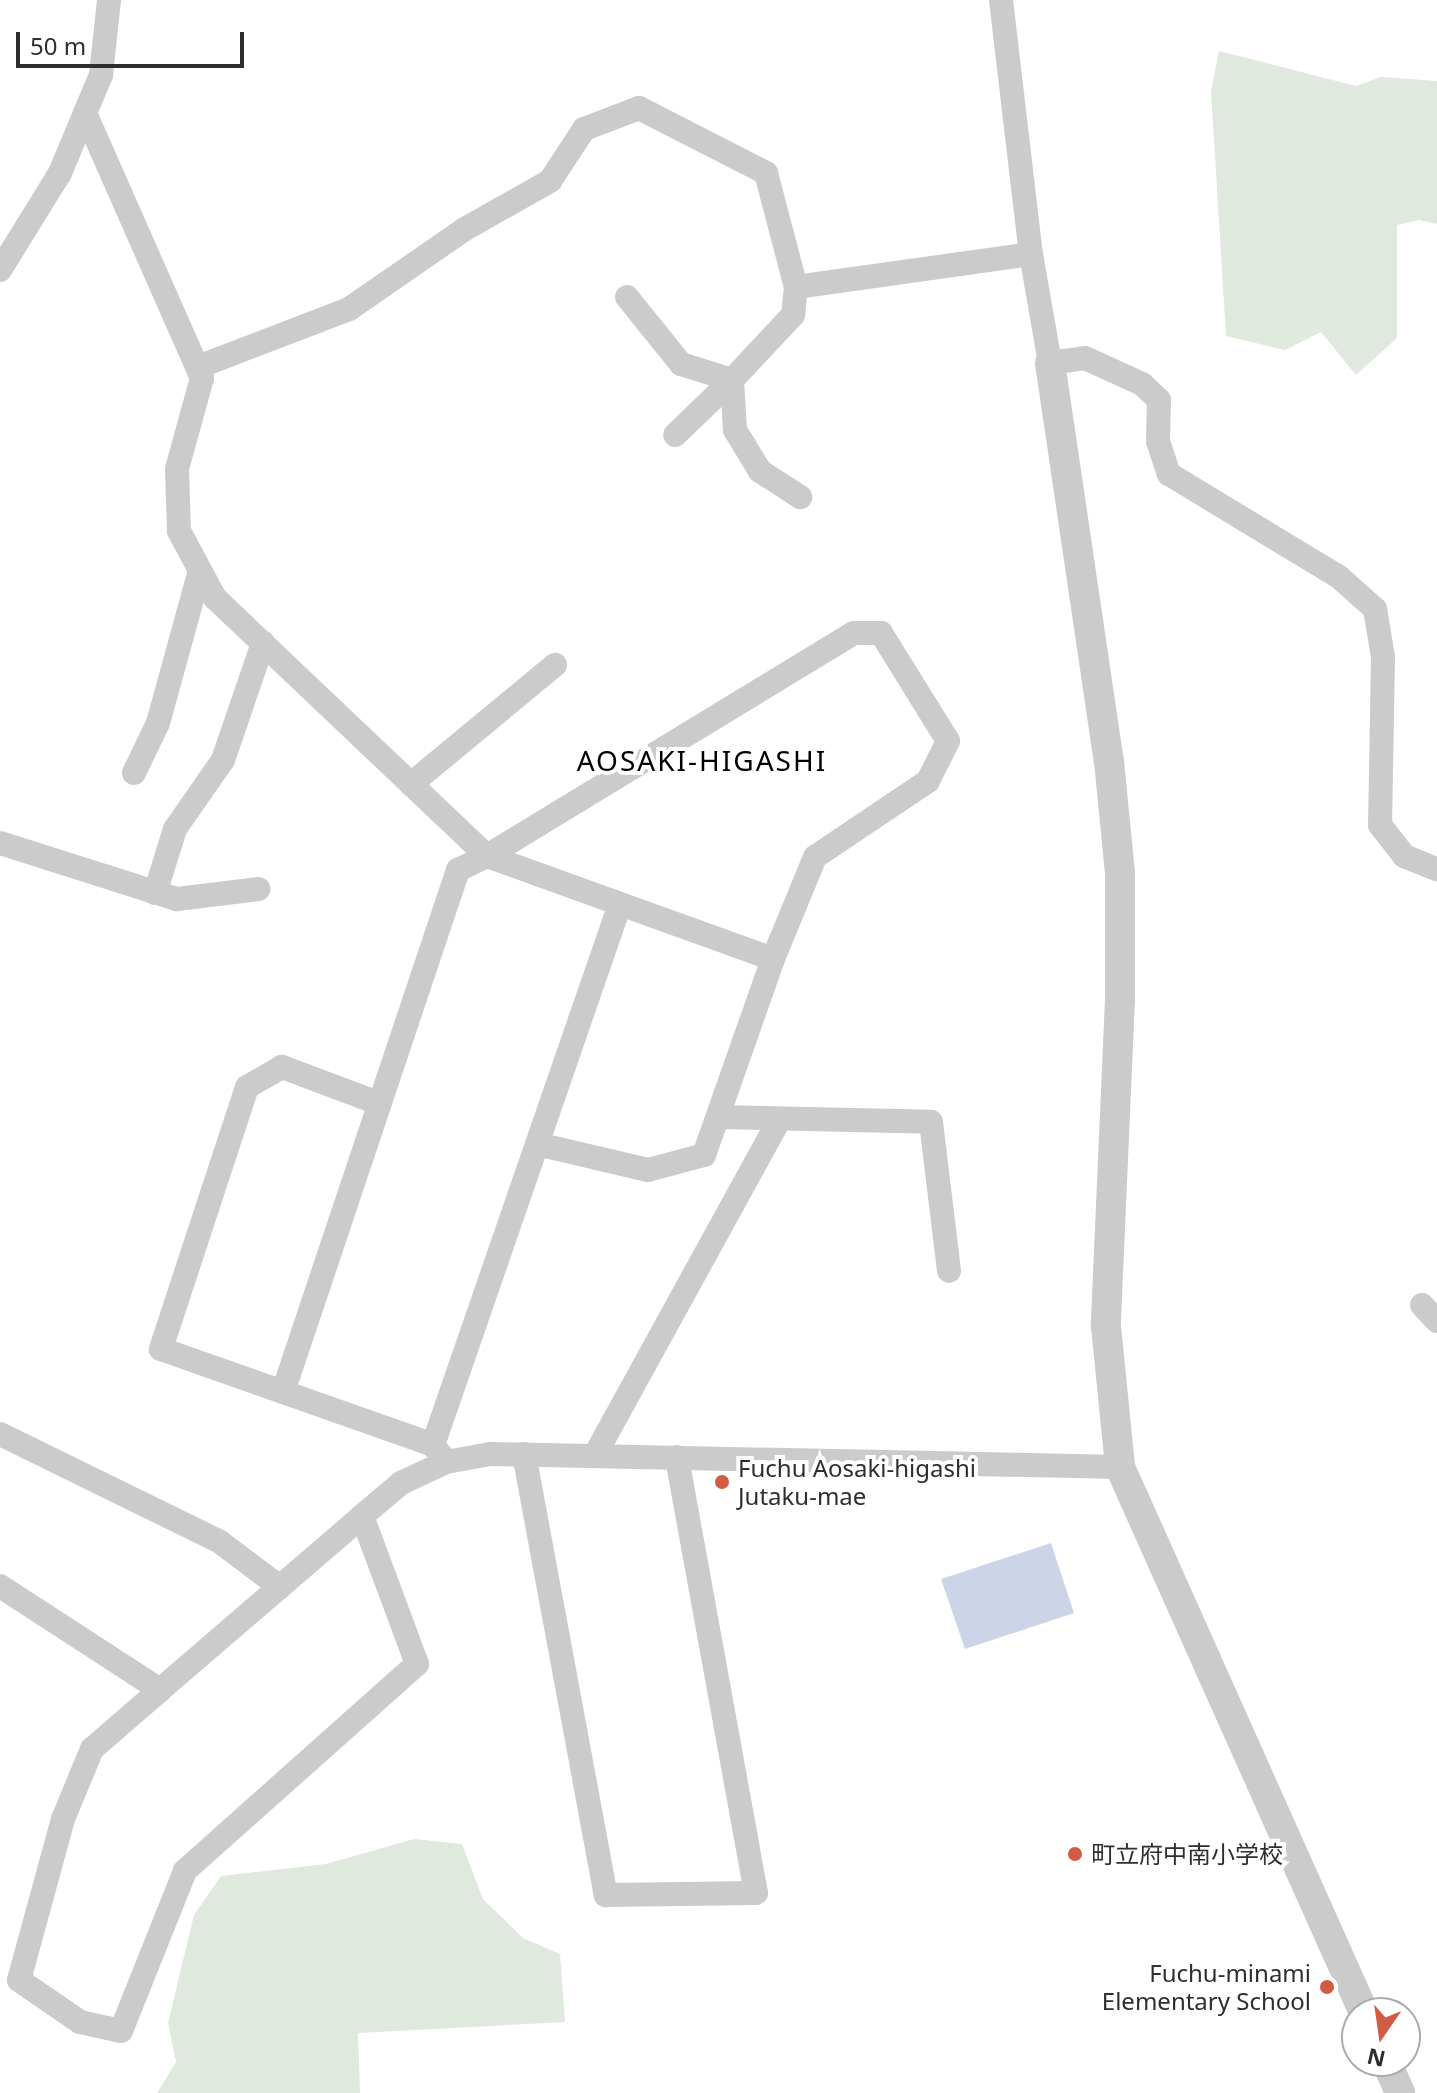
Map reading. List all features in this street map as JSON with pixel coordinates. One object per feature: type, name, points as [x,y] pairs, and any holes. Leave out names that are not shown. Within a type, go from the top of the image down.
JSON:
[{"type":"street","points":[[0,270],[60,173],[101,75],[109,0]]},
{"type":"street","points":[[1001,0],[1031,254],[1109,761],[1120,873],[1120,999],[1106,1326],[1120,1467],[1357,1997]]},
{"type":"street","points":[[198,367],[349,309],[465,229],[550,181],[584,129],[639,108],[766,173],[796,287],[793,315],[675,435]]},
{"type":"street","points":[[85,113],[202,378],[177,469],[179,531],[215,598],[487,856],[773,959]]},
{"type":"street","points":[[796,287],[1031,254]]},
{"type":"street","points":[[627,297],[681,364],[732,380]]},
{"type":"street","points":[[1050,363],[1085,358],[1142,384],[1159,400],[1158,441],[1169,474],[1339,577],[1375,609],[1383,657],[1380,825],[1404,856],[1437,869]]},
{"type":"street","points":[[732,380],[735,430],[760,471],[800,497]]},
{"type":"street","points":[[134,773],[158,723],[200,571]]},
{"type":"street","points":[[283,1392],[458,870],[487,856],[854,633],[881,633],[948,741],[928,781],[815,857],[773,959],[704,1155],[648,1170],[537,1144]]},
{"type":"street","points":[[155,893],[175,829],[223,760],[263,643]]},
{"type":"street","points":[[411,784],[555,665]]},
{"type":"street","points":[[0,843],[177,899],[258,889]]},
{"type":"street","points":[[362,1516],[417,1664],[185,1871],[121,2031],[80,2022],[19,1980],[63,1819],[92,1749],[362,1516],[440,1453],[537,1144],[620,904]]},
{"type":"street","points":[[378,1103],[282,1067],[247,1087],[161,1349],[440,1453],[1120,1467]]},
{"type":"street","points":[[718,1117],[931,1122],[949,1271]]},
{"type":"street","points":[[595,1455],[780,1118]]},
{"type":"street","points":[[0,1434],[220,1542],[280,1587]]},
{"type":"street","points":[[524,1454],[606,1895],[756,1893],[677,1457]]},
{"type":"street","points":[[0,1586],[160,1690]]},
{"type":"shaded area","points":[[1219,51],[1356,86],[1381,77],[1437,81],[1437,224],[1419,220],[1397,225],[1397,338],[1356,375],[1321,332],[1285,350],[1226,336],[1211,91]]},
{"type":"shaded area","points":[[414,1839],[462,1844],[483,1899],[523,1938],[560,1954],[565,2022],[358,2033],[360,2093],[157,2093],[176,2062],[168,2023],[194,1915],[221,1876],[326,1864]]},
{"type":"water","points":[[1051,1543],[1074,1613],[965,1649],[941,1579]]},
{"type":"place","name":"Fuchu Aosaki-higashi Jutaku-mae","points":[[722,1482]]},
{"type":"place","name":"町立府中南小学校","points":[[1075,1854]]},
{"type":"place","name":"Fuchu-minami Elementary School","points":[[1327,1987]]},
{"type":"district","name":"AOSAKI-HIGASHI","points":[[702,760]]}]
